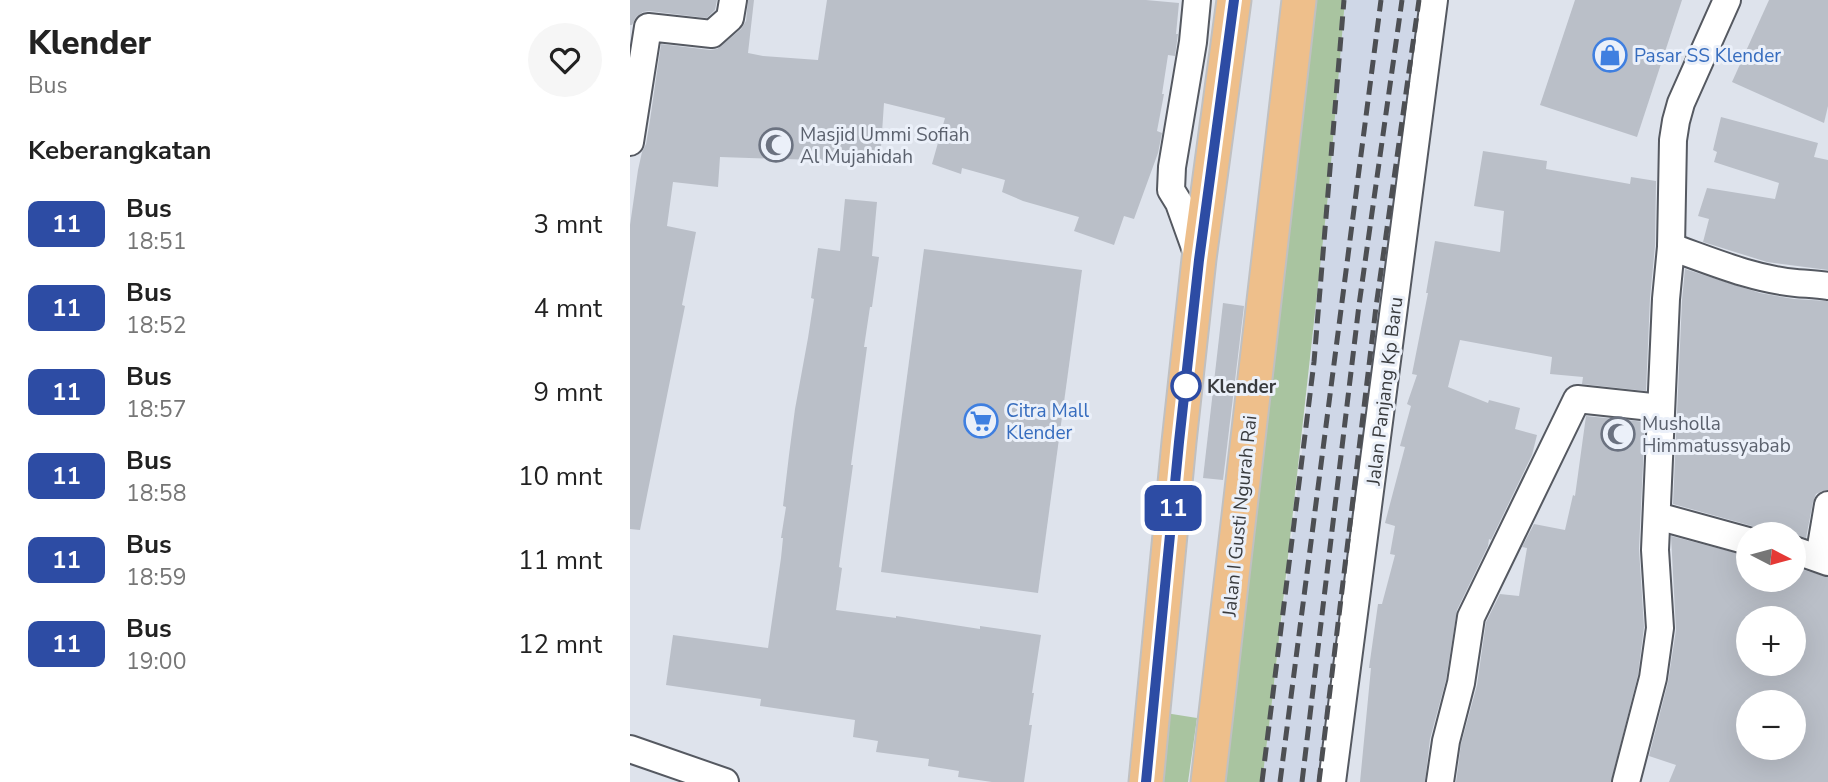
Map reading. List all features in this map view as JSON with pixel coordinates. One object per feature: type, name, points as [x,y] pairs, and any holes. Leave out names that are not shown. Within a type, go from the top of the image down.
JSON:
[{"type":"main road","points":[[1146,782],[1179,442],[1192,259],[1234,0]]},
{"type":"main road","name":"Jalan I Gusti Ngurah Rai","points":[[1208,782],[1299,0]]},
{"type":"street","points":[[630,142],[649,27],[712,34],[730,18],[733,0]]},
{"type":"street","points":[[1192,259],[1179,203],[1171,190],[1172,167],[1193,42],[1197,0]]},
{"type":"street","name":"Jalan Panjang Kp Baru","points":[[1332,782],[1434,0]]},
{"type":"street","points":[[1626,782],[1653,678],[1660,628],[1655,550],[1671,247],[1673,140],[1681,103],[1727,0]]},
{"type":"street","points":[[1671,247],[1749,273],[1797,284],[1828,286]]},
{"type":"street","points":[[1440,782],[1446,741],[1461,683],[1471,617],[1577,399],[1661,408]]},
{"type":"street","points":[[1813,557],[1828,505]]},
{"type":"street","points":[[1657,516],[1736,538]]},
{"type":"street","points":[[630,749],[725,782]]},
{"type":"shaded area","points":[[1345,0],[1434,0],[1332,782],[1262,782],[1300,471]]},
{"type":"green space","points":[[1299,0],[1345,0],[1329,186],[1272,701],[1262,782],[1208,782]]},
{"type":"green space","points":[[1153,711],[1197,718],[1188,782],[1146,782]]},
{"type":"building","points":[[630,0],[717,0],[715,10],[707,18],[649,11],[636,17],[630,25]]},
{"type":"building","points":[[748,0],[754,0],[748,53],[818,60],[827,0],[1146,0],[1179,3],[1175,56],[1168,55],[1162,94],[1157,131],[1162,133],[1158,153],[1134,219],[1124,216],[1114,245],[1074,231],[1079,217],[1002,192],[1005,180],[962,168],[961,174],[932,164],[945,118],[884,103],[880,162],[720,157],[718,187],[673,182],[667,226],[696,232],[682,305],[685,306],[640,530],[630,529],[630,225],[661,44],[717,49],[741,29],[746,21]]},
{"type":"building","name":"Pasar SS Klender","points":[[1575,0],[1682,0],[1637,137],[1540,105]]},
{"type":"building","points":[[1769,0],[1828,0],[1828,106],[1824,123],[1732,82]]},
{"type":"building","points":[[1721,117],[1818,143],[1814,157],[1828,160],[1828,270],[1767,262],[1703,242],[1709,219],[1698,216],[1707,188],[1775,199],[1779,183],[1714,162],[1717,152],[1713,150]]},
{"type":"building","points":[[1483,151],[1547,161],[1546,169],[1630,184],[1631,177],[1656,181],[1646,391],[1582,384],[1583,377],[1550,374],[1552,357],[1460,340],[1448,387],[1488,403],[1489,400],[1520,408],[1515,429],[1537,435],[1532,455],[1491,540],[1489,539],[1457,610],[1446,680],[1430,739],[1425,782],[1360,782],[1369,668],[1378,604],[1382,604],[1395,555],[1390,554],[1395,526],[1385,523],[1405,447],[1400,446],[1411,406],[1407,404],[1417,375],[1412,374],[1435,241],[1500,252],[1504,211],[1474,206]]},
{"type":"building","points":[[845,199],[877,202],[872,256],[879,257],[864,347],[867,347],[836,610],[1041,635],[1032,693],[1029,725],[1032,725],[1024,782],[992,782],[958,777],[959,771],[928,766],[929,759],[876,752],[878,741],[853,737],[855,720],[760,706],[761,699],[666,685],[673,635],[768,648],[781,558],[789,455],[814,299],[811,298],[818,248],[840,251]]},
{"type":"building","name":"Citra Mall Klender","points":[[924,249],[1082,270],[1038,593],[881,572]]},
{"type":"building","points":[[1685,269],[1760,293],[1828,301],[1828,490],[1816,494],[1806,538],[1806,522],[1738,522],[1673,504]]},
{"type":"building","points":[[1223,303],[1244,306],[1223,480],[1203,478]]},
{"type":"building","points":[[1586,416],[1645,422],[1639,549],[1644,627],[1638,675],[1611,782],[1456,782],[1461,744],[1477,685],[1486,622],[1500,594],[1519,596],[1527,548],[1522,547],[1534,524],[1565,530],[1573,495],[1575,496]]},
{"type":"building","points":[[1671,536],[1736,553],[1736,592],[1806,592],[1806,571],[1828,577],[1828,782],[1669,782],[1676,765],[1649,756],[1668,682],[1676,630]]},
{"type":"railway","points":[[1262,782],[1314,362],[1344,0]]},
{"type":"railway","points":[[1280,782],[1381,0]]},
{"type":"railway","points":[[1302,782],[1359,305],[1402,0]]},
{"type":"railway","points":[[1319,782],[1376,307],[1419,0]]},
{"type":"bus line","name":"11","points":[[1146,782],[1199,260],[1234,0]]},
{"type":"place","name":"Pasar SS Klender","points":[[1610,55]]},
{"type":"place","name":"Masjid Ummi Sofiah Al Mujahidah","points":[[776,145]]},
{"type":"place","name":"Klender","points":[[1186,386]]},
{"type":"place","name":"Citra Mall Klender","points":[[981,421]]},
{"type":"place","name":"Musholla Himmatussyabab","points":[[1618,434]]}]
